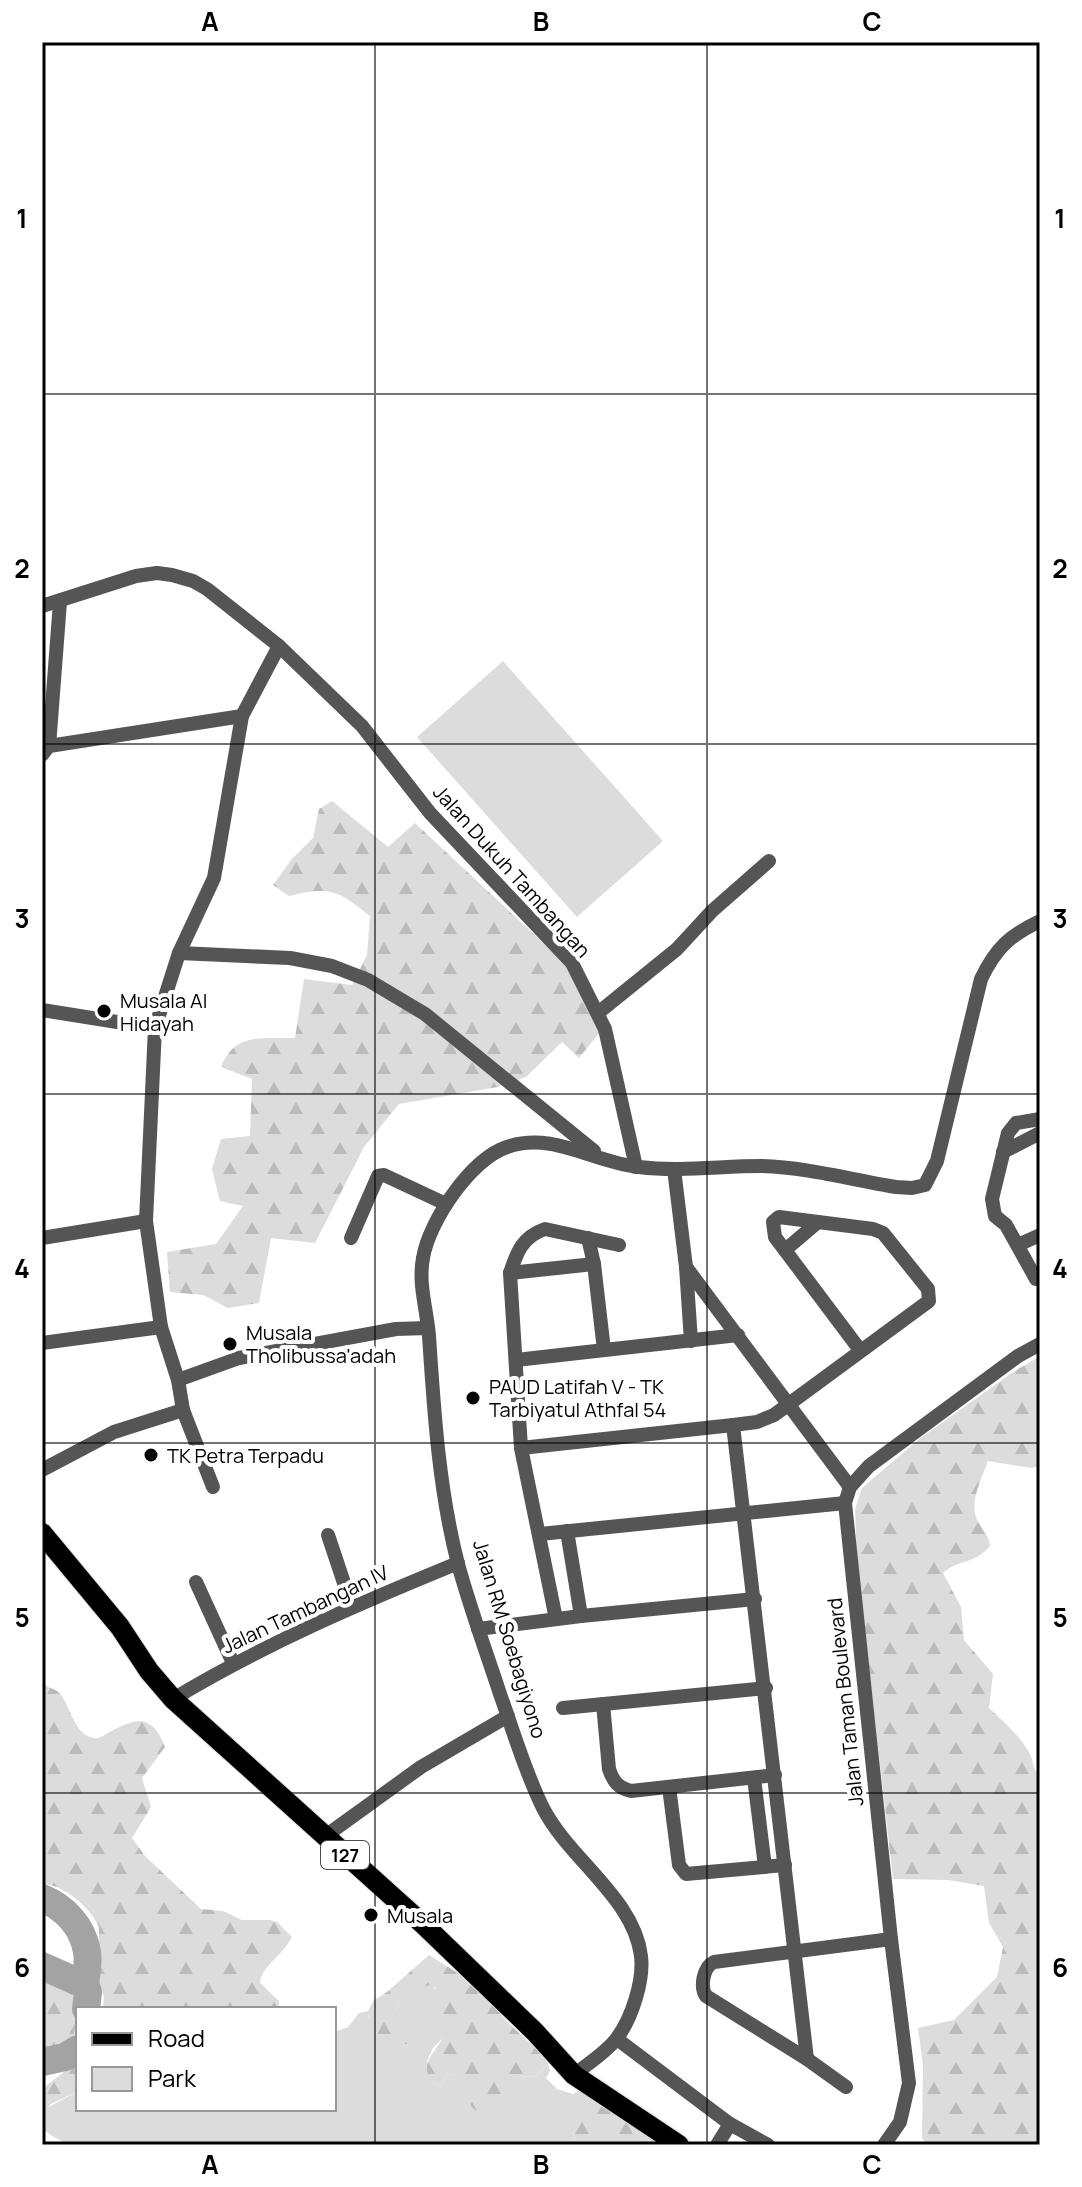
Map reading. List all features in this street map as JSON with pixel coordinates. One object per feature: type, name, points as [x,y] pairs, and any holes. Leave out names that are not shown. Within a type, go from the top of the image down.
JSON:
[{"type":"main road","name":"127","points":[[42,1533],[120,1627],[149,1671],[173,1699],[424,1925],[535,2032],[574,2075],[679,2145]]},
{"type":"street","name":"Jalan Dukuh Tambangan","points":[[42,606],[136,576],[157,573],[172,575],[207,589],[279,646],[362,726],[430,813],[572,963],[605,1029],[636,1167]]},
{"type":"street","points":[[60,602],[45,750],[242,716]]},
{"type":"street","points":[[213,1487],[183,1410],[178,1380],[161,1327],[146,1221],[155,1028],[179,953],[214,878],[242,716],[279,646]]},
{"type":"street","points":[[598,1013],[677,949],[712,911],[769,861]]},
{"type":"street","name":"Jalan RM Soebagiyono","points":[[574,2075],[617,2039],[638,1992],[642,1975],[639,1944],[623,1909],[556,1831],[527,1773],[458,1563],[443,1487],[428,1328],[422,1297],[422,1259],[433,1225],[455,1190],[502,1148],[524,1142],[575,1148],[636,1167],[760,1166],[896,1187],[925,1185],[937,1161],[981,979],[992,956],[1004,942],[1040,921]]},
{"type":"street","points":[[179,953],[290,958],[332,966],[368,980],[425,1014],[604,1159]]},
{"type":"street","points":[[42,1010],[155,1028]]},
{"type":"street","points":[[1036,1279],[1006,1225],[995,1216],[992,1199],[1008,1133],[1016,1123],[1040,1119]]},
{"type":"street","points":[[1003,1152],[1040,1133]]},
{"type":"street","points":[[674,1169],[691,1341]]},
{"type":"street","points":[[351,1238],[378,1176],[384,1175],[446,1204]]},
{"type":"street","points":[[521,1448],[766,1419],[925,1306],[930,1298],[928,1289],[883,1233],[795,1217],[775,1219],[774,1231],[785,1250],[860,1350]]},
{"type":"street","points":[[42,1238],[146,1221]]},
{"type":"street","points":[[785,1250],[818,1222]]},
{"type":"street","points":[[556,1619],[521,1448],[510,1273],[519,1248],[534,1233],[545,1229],[619,1245]]},
{"type":"street","points":[[1018,1245],[1040,1235]]},
{"type":"street","points":[[588,1238],[604,1350]]},
{"type":"street","points":[[510,1273],[594,1264]]},
{"type":"street","points":[[686,1267],[850,1487]]},
{"type":"street","points":[[42,1343],[161,1327]]},
{"type":"street","points":[[178,1380],[239,1358],[396,1329],[428,1328]]},
{"type":"street","points":[[516,1360],[738,1335]]},
{"type":"street","name":"Jalan Taman Boulevard","points":[[884,2145],[900,2122],[909,2083],[845,1503],[850,1487],[869,1466],[1018,1356],[1040,1344]]},
{"type":"street","points":[[42,1470],[114,1432],[183,1410]]},
{"type":"street","points":[[733,1425],[807,2059]]},
{"type":"street","points":[[540,1534],[845,1503]]},
{"type":"street","points":[[567,1531],[581,1616]]},
{"type":"street","points":[[328,1535],[352,1607]]},
{"type":"street","name":"Jalan Tambangan IV","points":[[173,1699],[233,1663],[352,1607],[458,1563]]},
{"type":"street","points":[[196,1582],[233,1663]]},
{"type":"street","points":[[478,1629],[755,1599]]},
{"type":"street","points":[[563,1708],[766,1688]]},
{"type":"street","points":[[603,1704],[609,1769],[612,1779],[622,1789],[631,1791],[775,1775]]},
{"type":"street","points":[[324,1837],[421,1767],[508,1716]]},
{"type":"street","points":[[754,1778],[765,1867]]},
{"type":"street","points":[[669,1787],[681,1871],[692,1874],[785,1865]]},
{"type":"street","points":[[846,2087],[703,1993],[709,1964],[891,1939]]},
{"type":"street","points":[[617,2039],[730,2124],[768,2145]]},
{"type":"street","points":[[717,2145],[730,2124]]},
{"type":"green space","points":[[503,661],[663,841],[577,917],[417,737]]},
{"type":"green space","points":[[332,801],[388,847],[415,823],[570,968],[600,1032],[579,1058],[562,1042],[526,1077],[498,1087],[399,1104],[364,1147],[315,1243],[271,1238],[259,1303],[228,1308],[203,1295],[170,1292],[167,1252],[216,1244],[243,1206],[220,1201],[212,1169],[221,1139],[250,1136],[252,1079],[221,1067],[227,1056],[234,1048],[251,1040],[295,1038],[304,979],[352,985],[367,955],[370,916],[359,907],[332,892],[314,891],[289,896],[273,885],[313,838],[319,809]]},
{"type":"green space","points":[[1040,1356],[1040,1466],[1031,1468],[988,1461],[974,1503],[978,1521],[990,1546],[978,1556],[943,1573],[961,1607],[964,1640],[993,1674],[989,1708],[1022,1741],[1040,1778],[1040,2145],[927,2145],[922,2138],[923,2066],[918,2028],[954,2020],[997,1977],[1003,1947],[989,1923],[984,1886],[948,1880],[893,1879],[857,1560],[855,1509],[862,1488],[918,1440]]},
{"type":"green space","points":[[45,1685],[60,1693],[78,1727],[88,1736],[99,1738],[141,1721],[148,1723],[160,1735],[165,1747],[142,1778],[151,1807],[132,1838],[145,1856],[201,1909],[223,1911],[242,1920],[277,1922],[292,1937],[261,1977],[260,1983],[279,2001],[279,2007],[103,2007],[104,1997],[99,1984],[99,1927],[90,1912],[75,1898],[59,1888],[42,1884],[42,1687]]},
{"type":"green space","points":[[429,1955],[485,1990],[505,2020],[545,2057],[548,2064],[535,2077],[514,2076],[497,2108],[479,2111],[474,2108],[459,2077],[448,2074],[440,2086],[431,2079],[427,2064],[444,2032],[436,2008],[436,1988],[430,1985],[415,1991],[395,2009],[414,2031],[409,2044],[387,2040],[373,2026],[368,2011],[374,2000]]},
{"type":"green space","points":[[42,1979],[71,1991],[77,2003],[74,2038],[50,2053],[42,2053]]},
{"type":"green space","points":[[430,1984],[436,1989],[437,2011],[445,2031],[427,2061],[434,2082],[440,2086],[448,2074],[460,2077],[467,2097],[497,2108],[513,2076],[535,2077],[548,2064],[550,2071],[546,2078],[557,2089],[573,2094],[579,2090],[588,2096],[573,2131],[576,2145],[69,2145],[51,2136],[42,2123],[45,2109],[76,2092],[76,2111],[336,2111],[336,2031],[348,2027],[359,2013],[368,2011],[369,2018],[400,2016],[395,2009],[415,1991]]},
{"type":"green space","points":[[76,2063],[76,2092],[51,2104],[42,2114],[42,2089]]},
{"type":"green space","points":[[588,2096],[664,2145],[576,2145],[573,2131],[577,2105]]},
{"type":"waterway","points":[[42,1898],[65,1912],[81,1934],[88,1956],[85,1985]]},
{"type":"waterway","points":[[42,1966],[85,1985],[88,1992],[86,2007]]},
{"type":"waterway","points":[[42,2062],[65,2057],[76,2050]]},
{"type":"place","name":"Musala Al Hidayah","points":[[104,1011]]},
{"type":"place","name":"Musala Tholibussa'adah","points":[[230,1344]]},
{"type":"place","name":"PAUD Latifah V - TK Tarbiyatul Athfal 54","points":[[473,1398]]},
{"type":"place","name":"TK Petra Terpadu","points":[[151,1455]]},
{"type":"place","name":"Musala","points":[[371,1915]]}]
